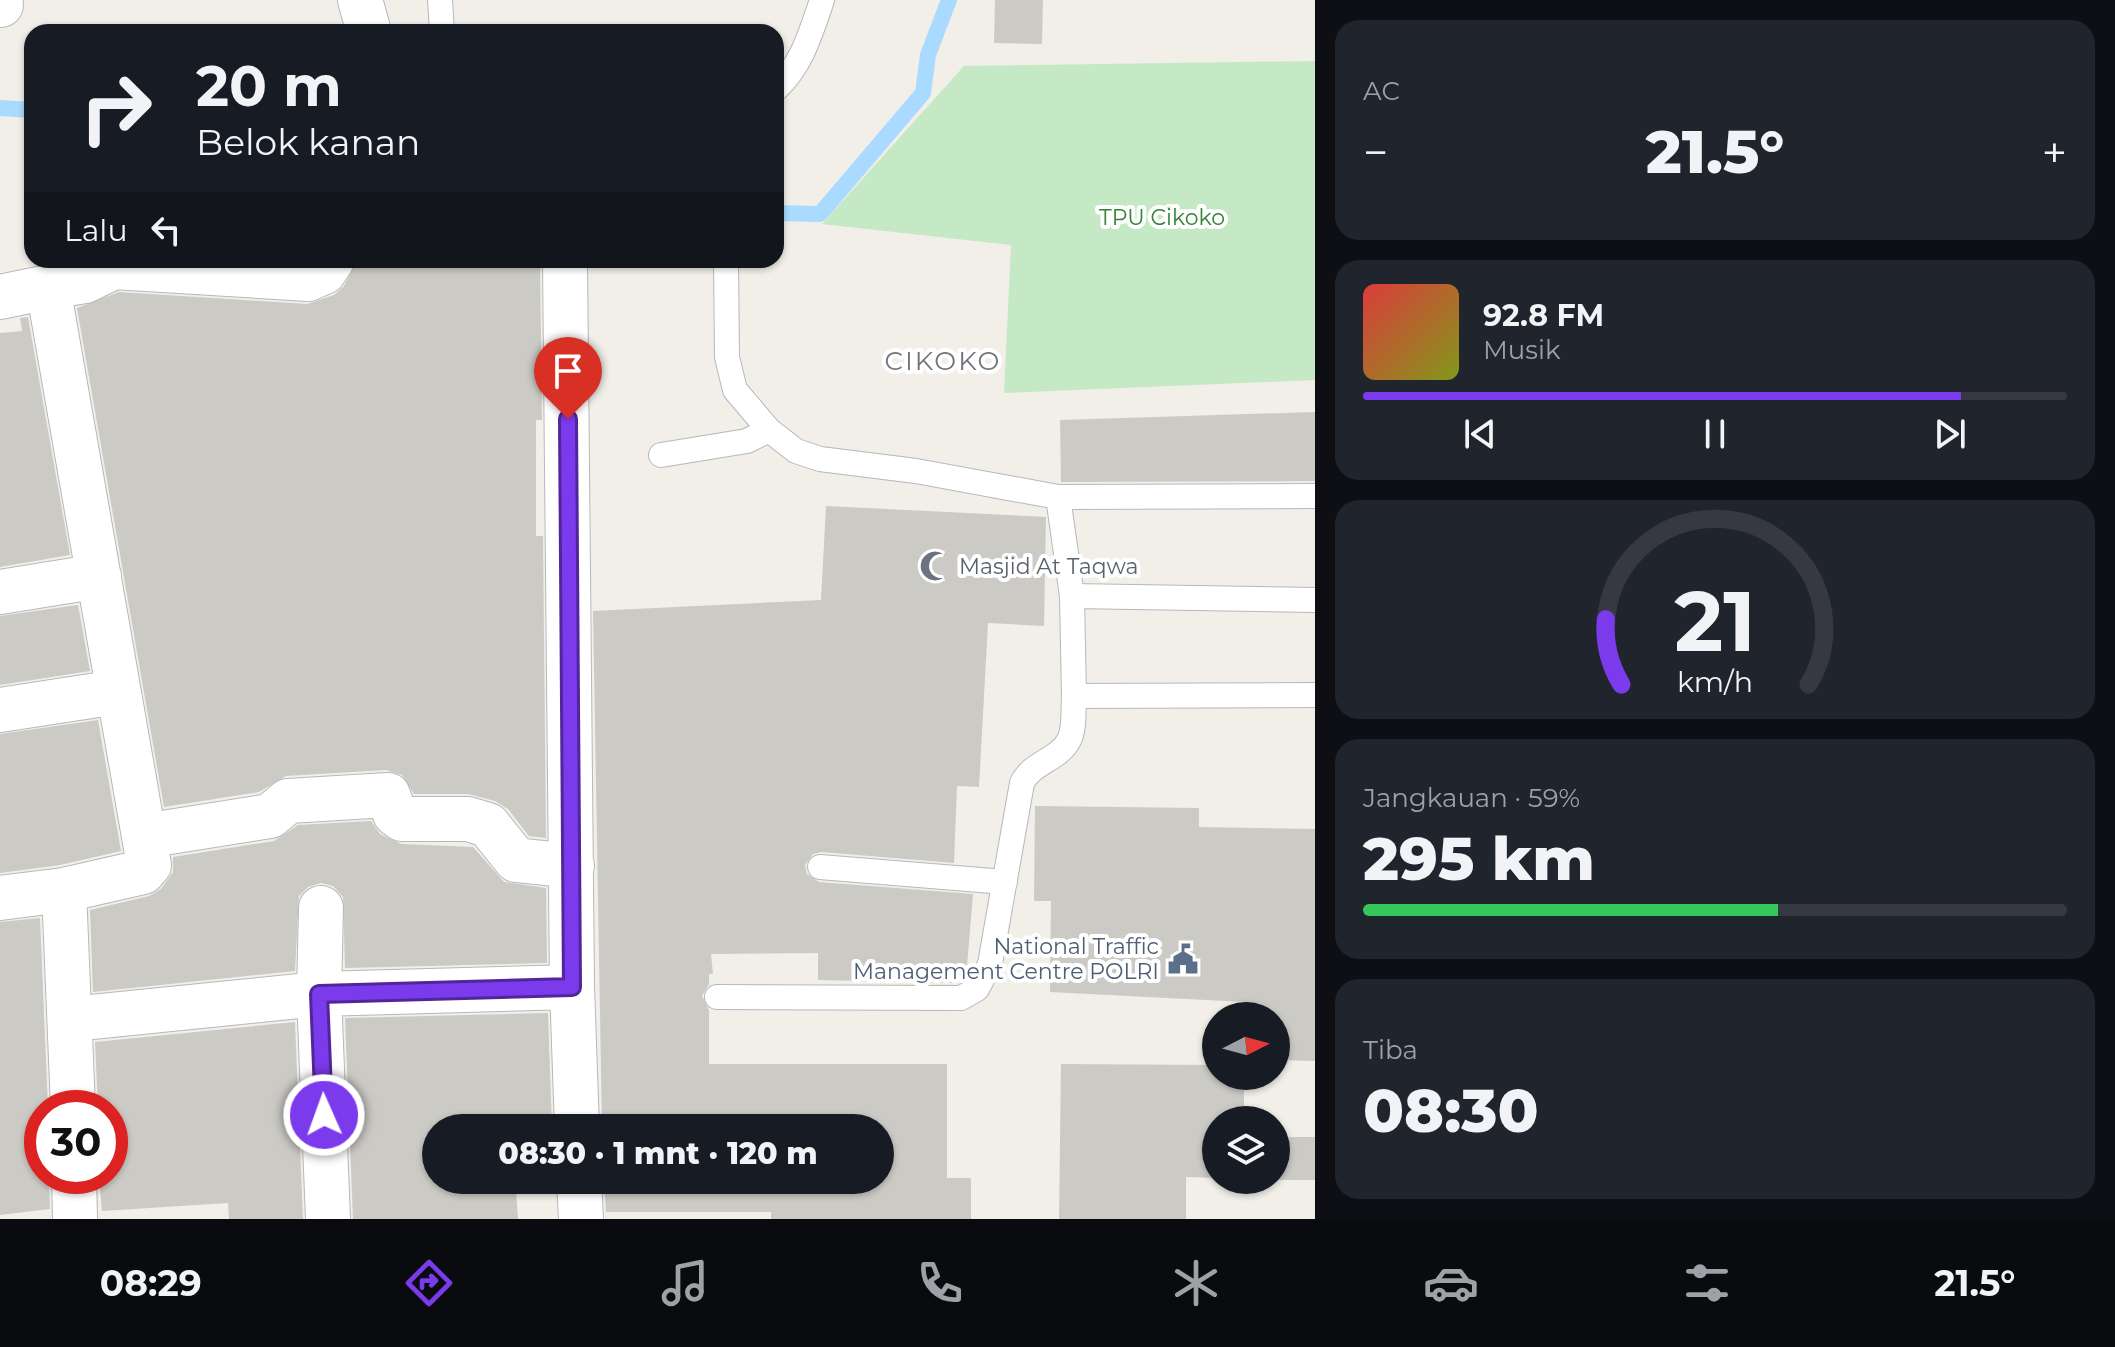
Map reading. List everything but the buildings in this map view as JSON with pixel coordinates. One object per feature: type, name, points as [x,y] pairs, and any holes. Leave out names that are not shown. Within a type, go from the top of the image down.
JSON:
[{"type":"street","points":[[360,0],[367,24]]},
{"type":"street","points":[[0,297],[85,281],[112,268]]},
{"type":"street","points":[[130,268],[308,279],[327,268]]},
{"type":"street","points":[[565,268],[572,987],[577,1114]]},
{"type":"street","points":[[0,898],[64,890],[143,872],[146,851],[48,287]]},
{"type":"street","points":[[0,592],[99,576]]},
{"type":"street","points":[[0,710],[117,692]]},
{"type":"street","points":[[146,851],[263,817],[288,801],[388,795],[395,814],[402,819],[468,819],[495,830],[516,860],[572,866]]},
{"type":"street","points":[[64,890],[73,1090]]},
{"type":"street","points":[[321,908],[319,994],[328,1219]]},
{"type":"street","points":[[72,1019],[319,994],[572,987]]},
{"type":"street","points":[[74,1194],[75,1219]]},
{"type":"street","points":[[580,1194],[581,1219]]},
{"type":"lane","points":[[440,0],[442,24]]},
{"type":"lane","points":[[784,77],[804,51],[822,0]]},
{"type":"lane","points":[[726,268],[724,302],[735,390],[769,430],[796,451],[820,459],[916,471],[1058,497],[1315,496]]},
{"type":"lane","points":[[661,455],[747,441],[769,430]]},
{"type":"lane","points":[[717,997],[961,998],[977,989],[990,964],[1022,783],[1028,772],[1069,741],[1074,696],[1072,596],[1058,497]]},
{"type":"lane","points":[[1072,596],[1315,600]]},
{"type":"lane","points":[[1074,696],[1315,695]]},
{"type":"lane","points":[[820,867],[1005,882]]},
{"type":"green space","name":"TPU Cikoko","points":[[1315,61],[1315,380],[1004,393],[1011,245],[822,224],[964,66]]},
{"type":"waterway","points":[[784,213],[820,214],[923,93],[928,55],[949,0]]},
{"type":"waterway","points":[[0,108],[24,110]]},
{"type":"place","name":"Masjid At Taqwa","points":[[935,566]]},
{"type":"place","name":"National Traffic Management Centre POLRI","points":[[1183,959]]},
{"type":"district","name":"CIKOKO","points":[[943,361]]},
{"type":"route","points":[[324,1115],[319,994],[572,987],[568,419]]}]
